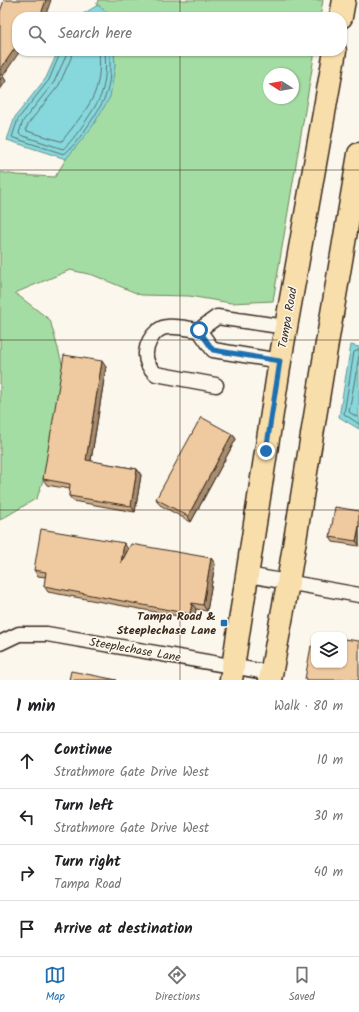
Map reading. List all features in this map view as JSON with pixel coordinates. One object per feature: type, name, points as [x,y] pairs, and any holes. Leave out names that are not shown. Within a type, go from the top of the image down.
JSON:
[{"type":"main road","points":[[342,12],[344,0]]},
{"type":"main road","name":"Tampa Road","points":[[232,673],[280,361],[334,56]]},
{"type":"main road","points":[[271,676],[288,583],[359,154]]},
{"type":"street","points":[[216,385],[156,374],[147,363],[146,350],[157,330],[168,327],[199,330],[217,317],[286,327]]},
{"type":"street","points":[[199,330],[213,350],[280,361]]},
{"type":"street","points":[[248,575],[359,595]]},
{"type":"street","name":"Steeplechase Lane","points":[[0,643],[19,634],[47,634],[232,673],[271,676]]},
{"type":"green space","points":[[98,0],[323,0],[321,12],[106,12],[98,5],[96,7]]},
{"type":"green space","points":[[114,56],[314,56],[273,301],[231,303],[189,296],[141,295],[93,275],[70,270],[15,293],[50,320],[69,389],[54,448],[37,498],[0,520],[0,172],[16,175],[55,177],[115,66]]},
{"type":"water","points":[[98,5],[106,12],[86,12]]},
{"type":"water","points":[[56,56],[114,56],[115,66],[110,97],[92,127],[66,159],[7,140],[15,117],[46,78]]},
{"type":"water","points":[[351,345],[359,347],[359,429],[339,417]]},
{"type":"building","points":[[4,0],[46,0],[42,12],[12,12],[12,52],[0,70],[0,12]]},
{"type":"building","points":[[64,355],[102,361],[86,460],[137,469],[131,506],[69,496],[70,484],[43,479]]},
{"type":"building","points":[[201,417],[232,434],[188,516],[156,499]]},
{"type":"building","points":[[335,507],[359,511],[359,526],[356,541],[330,537]]},
{"type":"building","points":[[41,529],[124,543],[121,563],[131,544],[211,558],[203,605],[192,603],[190,614],[44,586],[46,572],[34,570]]},
{"type":"building","points":[[347,639],[359,641],[359,680],[305,679],[311,646],[311,668],[347,668]]},
{"type":"building","points":[[71,671],[117,680],[69,680]]},
{"type":"place","name":"Tampa Road & Steeplechase Lane","points":[[224,623]]},
{"type":"route","points":[[199,330],[213,350],[280,361],[266,451]]}]
